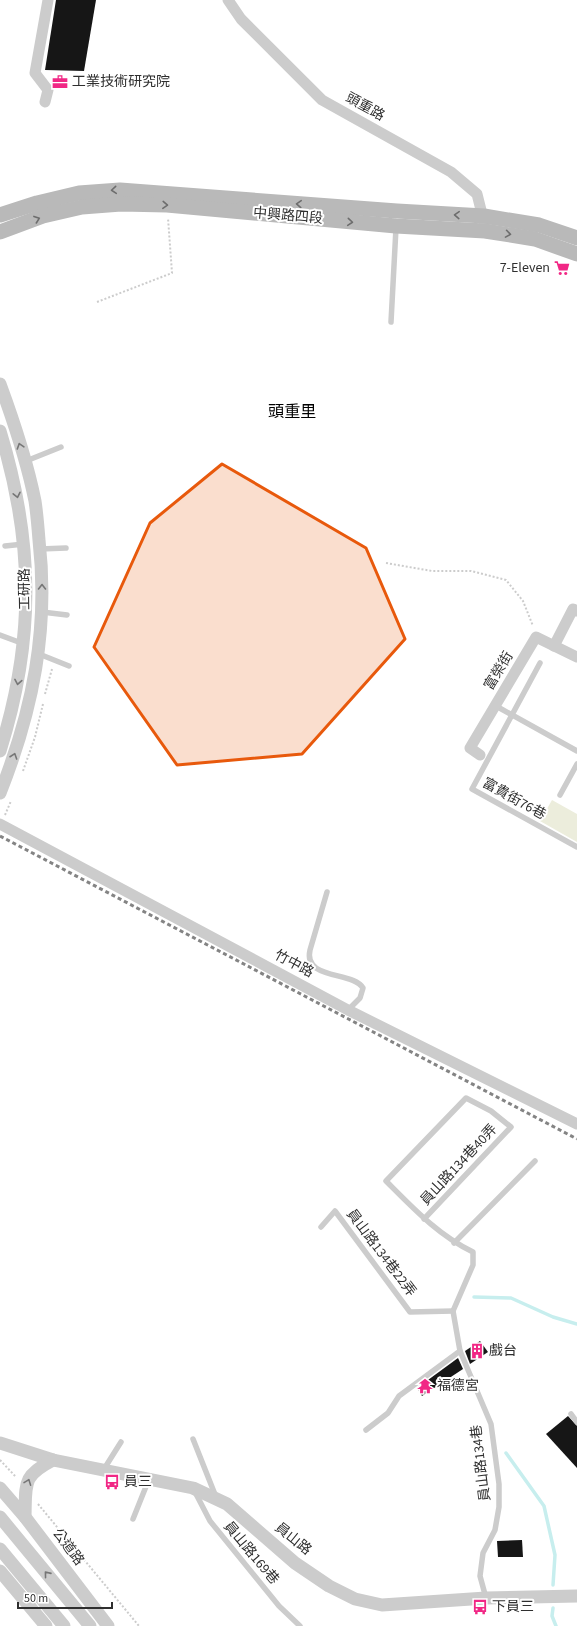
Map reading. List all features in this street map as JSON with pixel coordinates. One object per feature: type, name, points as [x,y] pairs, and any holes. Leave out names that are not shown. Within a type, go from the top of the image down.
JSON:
[{"type":"main road","name":"中興路四段","points":[[0,215],[37,203],[79,194],[120,190],[396,219]]},
{"type":"main road","name":"中興路四段","points":[[0,232],[43,216],[82,207],[121,204],[167,205],[485,224],[539,225],[577,238]]},
{"type":"main road","name":"中興路四段","points":[[485,224],[535,239],[577,254]]},
{"type":"street","points":[[45,102],[48,90],[35,73],[48,0]]},
{"type":"street","name":"頭重路","points":[[228,0],[241,19],[322,100],[451,172],[477,194],[485,224]]},
{"type":"street","name":"工研路","points":[[0,384],[25,462],[35,502],[40,549],[42,612],[39,654],[25,721],[14,759],[0,793]]},
{"type":"street","name":"工研路","points":[[0,431],[17,496],[24,544],[27,610],[19,681],[11,717],[0,751]]},
{"type":"street","points":[[554,646],[573,609],[577,611]]},
{"type":"street","points":[[536,637],[577,657]]},
{"type":"street","name":"富榮街","points":[[484,757],[470,748],[536,637]]},
{"type":"street","name":"竹中路","points":[[0,824],[348,1010],[577,1124]]},
{"type":"street","name":"員山路","points":[[0,1443],[53,1460],[193,1488],[227,1504],[295,1563],[328,1586],[354,1599],[382,1605],[486,1598],[577,1596]]},
{"type":"street","points":[[25,1517],[26,1488],[32,1472],[53,1460]]},
{"type":"street","name":"公道路","points":[[0,1488],[25,1517],[108,1626]]},
{"type":"street","points":[[0,1517],[90,1626]]},
{"type":"street","points":[[0,1549],[64,1626]]},
{"type":"street","points":[[0,1571],[46,1626]]},
{"type":"lane","points":[[391,322],[396,219]]},
{"type":"lane","points":[[25,462],[60,447]]},
{"type":"lane","points":[[5,546],[24,544]]},
{"type":"lane","points":[[40,549],[66,548]]},
{"type":"lane","points":[[42,612],[67,615]]},
{"type":"lane","points":[[0,635],[24,644]]},
{"type":"lane","points":[[39,654],[69,666]]},
{"type":"lane","name":"富貴街76巷","points":[[540,663],[513,715],[484,757],[472,789],[577,847]]},
{"type":"lane","points":[[496,706],[577,751]]},
{"type":"lane","points":[[560,795],[577,764]]},
{"type":"lane","points":[[327,892],[310,950],[309,959],[311,963],[324,972],[333,976],[355,980],[360,983],[363,988],[360,998],[348,1010]]},
{"type":"lane","name":"員山路134巷40弄","points":[[466,1098],[491,1112],[511,1127],[424,1219],[386,1181],[466,1098]]},
{"type":"lane","points":[[454,1243],[535,1161]]},
{"type":"lane","name":"員山路134巷22弄","points":[[321,1227],[335,1211],[410,1312],[453,1311]]},
{"type":"lane","points":[[424,1219],[454,1243],[473,1252],[473,1265],[453,1311]]},
{"type":"lane","name":"員山路134巷","points":[[453,1311],[460,1351],[491,1424],[499,1484],[499,1507],[495,1530],[483,1553],[480,1576],[486,1598]]},
{"type":"lane","points":[[366,1430],[388,1413],[399,1396],[460,1351]]},
{"type":"lane","points":[[570,1414],[577,1422]]},
{"type":"lane","points":[[193,1439],[216,1499]]},
{"type":"lane","points":[[104,1470],[121,1442]]},
{"type":"lane","points":[[133,1519],[150,1479]]},
{"type":"lane","name":"員山路169巷","points":[[193,1488],[210,1521],[279,1606],[300,1626]]},
{"type":"path","points":[[97,302],[172,273],[167,205]]},
{"type":"path","points":[[386,563],[432,571],[471,571],[506,580],[523,601],[536,637]]},
{"type":"path","points":[[0,1460],[26,1488],[139,1626]]},
{"type":"highlighted area","points":[[222,464],[366,548],[405,639],[302,754],[177,765],[94,647],[150,523]]},
{"type":"green space","points":[[552,800],[577,814],[577,842],[540,821]]},
{"type":"building","points":[[56,0],[96,0],[84,71],[45,70]]},
{"type":"building","name":"戲台","points":[[480,1341],[488,1352],[470,1364],[465,1351]]},
{"type":"building","points":[[458,1358],[463,1369],[422,1396],[417,1388]]},
{"type":"building","points":[[568,1416],[577,1426],[577,1468],[546,1434]]},
{"type":"building","points":[[522,1540],[523,1557],[498,1557],[497,1541]]},
{"type":"waterway","points":[[474,1297],[511,1298],[553,1317],[577,1324]]},
{"type":"waterway","points":[[506,1453],[544,1506],[555,1555],[553,1585]]},
{"type":"waterway","points":[[553,1608],[552,1616],[556,1626]]},
{"type":"railway","points":[[0,836],[577,1139]]},
{"type":"place","name":"工業技術研究院","points":[[60,82]]},
{"type":"place","name":"7-Eleven","points":[[562,268]]},
{"type":"place","name":"戲台","points":[[477,1351]]},
{"type":"place","name":"福德宮","points":[[425,1386]]},
{"type":"place","name":"員三","points":[[112,1482]]},
{"type":"place","name":"下員三","points":[[480,1607]]},
{"type":"district","name":"頭重里","points":[[292,412]]}]
